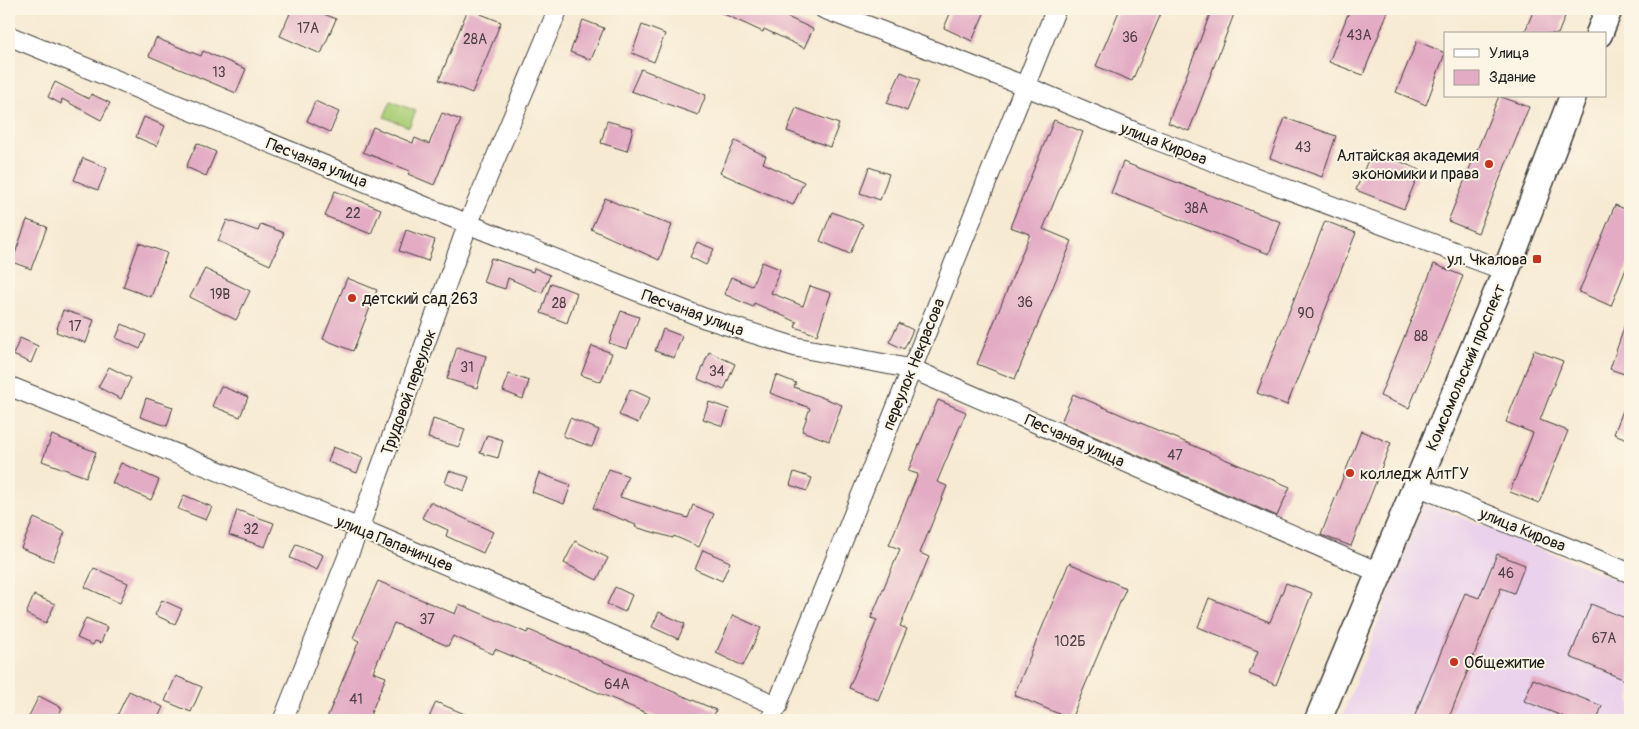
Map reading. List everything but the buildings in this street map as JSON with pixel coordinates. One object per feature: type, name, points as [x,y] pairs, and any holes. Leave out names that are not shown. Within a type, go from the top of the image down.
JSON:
[{"type":"main road","points":[[1600,32],[1609,9]]},
{"type":"main road","name":"Комсомольский проспект","points":[[1318,720],[1506,271],[1572,98]]},
{"type":"street","name":"Трудовой переулок","points":[[283,720],[359,528],[468,224],[558,9]]},
{"type":"street","name":"улица Кирова","points":[[824,9],[1025,86],[1149,138],[1506,271]]},
{"type":"street","name":"переулок Некрасова","points":[[775,713],[1056,9]]},
{"type":"street","name":"Песчаная улица","points":[[9,36],[468,224],[704,318],[796,347],[912,369],[1380,572]]},
{"type":"street","name":"улица Папанинцев","points":[[9,386],[359,528],[775,713]]},
{"type":"street","name":"улица Кирова","points":[[1415,485],[1630,573]]},
{"type":"shaded area","points":[[1424,502],[1630,585],[1630,720],[1341,720]]},
{"type":"green space","points":[[391,101],[416,111],[409,127],[384,117]]},
{"type":"place","name":"Алтайская академия экономики и права","points":[[1489,164]]},
{"type":"place","name":"ул. Чкалова","points":[[1537,259]]},
{"type":"place","name":"детский сад 263","points":[[352,298]]},
{"type":"place","name":"колледж АлтГУ","points":[[1350,473]]},
{"type":"place","name":"Общежитие","points":[[1454,662]]}]
